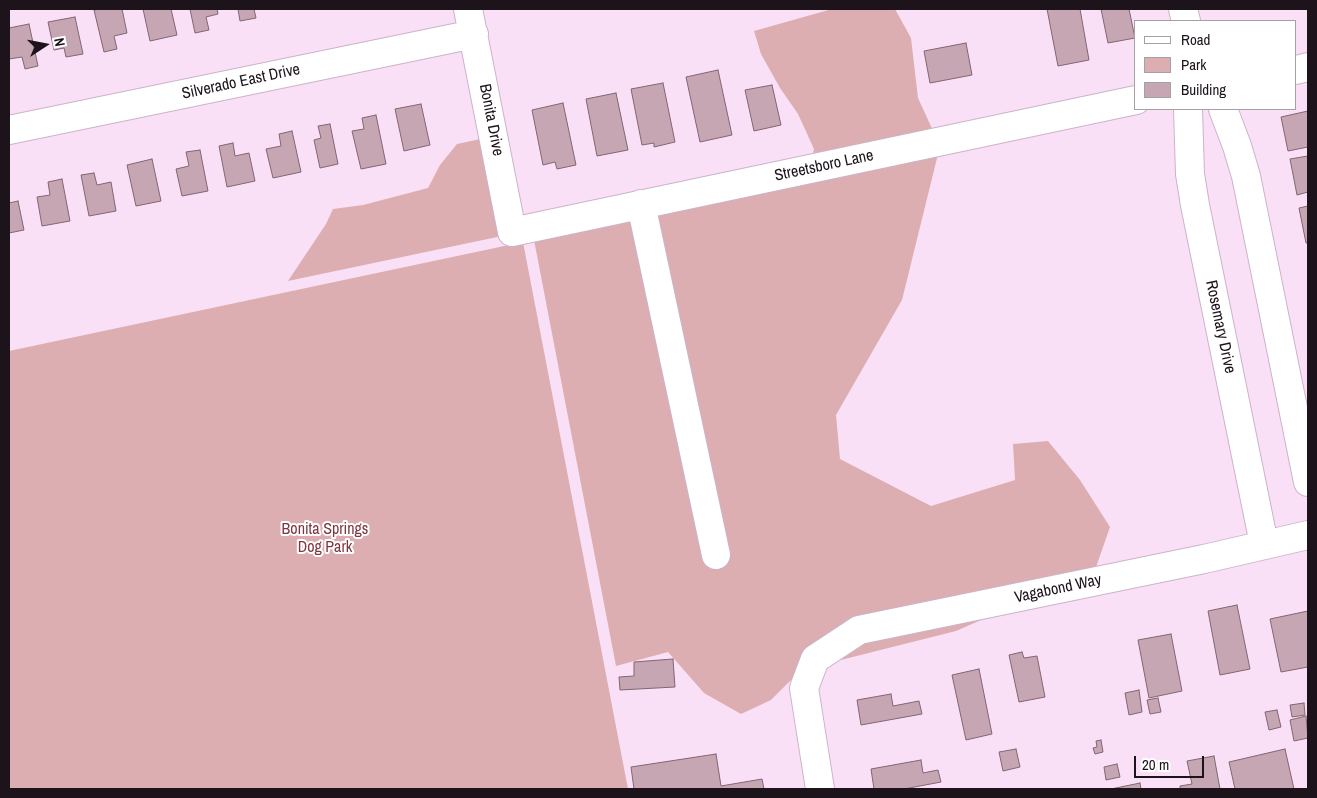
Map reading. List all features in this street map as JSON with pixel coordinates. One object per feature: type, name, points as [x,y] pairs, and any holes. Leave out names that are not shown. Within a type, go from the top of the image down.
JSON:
[{"type":"street","name":"Silverado East Drive","points":[[9,130],[471,21]]},
{"type":"street","name":"Bonita Drive","points":[[471,21],[512,232]]},
{"type":"street","name":"Streetsboro Lane","points":[[512,232],[1134,100]]},
{"type":"street","name":"Rosemary Drive","points":[[1188,110],[1190,174],[1194,205],[1264,544]]},
{"type":"street","points":[[1223,110],[1246,176],[1308,482]]},
{"type":"street","points":[[641,204],[716,555]]},
{"type":"street","name":"Vagabond Way","points":[[820,789],[804,688],[816,659],[859,630],[1308,535]]},
{"type":"green space","points":[[832,9],[895,9],[911,38],[918,98],[940,146],[902,300],[836,415],[840,459],[931,506],[1015,480],[1013,444],[1048,441],[1080,480],[1110,527],[1095,570],[956,631],[801,670],[771,700],[741,714],[704,693],[668,652],[616,666],[534,240],[521,232],[288,281],[326,224],[333,209],[363,205],[428,188],[440,165],[457,144],[485,138],[517,213],[541,225],[807,180],[814,149],[798,114],[780,88],[761,54],[754,31]]},
{"type":"green space","name":"Bonita Springs Dog Park","points":[[523,242],[628,789],[9,789],[9,351]]},
{"type":"building","points":[[122,9],[127,33],[114,36],[117,49],[104,52],[94,10]]},
{"type":"building","points":[[143,9],[171,9],[177,35],[150,41]]},
{"type":"building","points":[[190,9],[217,9],[218,14],[206,17],[209,30],[195,33]]},
{"type":"building","points":[[238,9],[254,9],[256,18],[240,21]]},
{"type":"building","points":[[1047,9],[1080,9],[1089,60],[1058,66]]},
{"type":"building","points":[[1101,9],[1129,9],[1134,38],[1108,43]]},
{"type":"building","points":[[75,17],[83,54],[66,57],[64,48],[54,50],[48,22]]},
{"type":"building","points":[[29,24],[38,66],[25,69],[22,57],[9,59],[9,28]]},
{"type":"building","points":[[966,43],[972,75],[930,83],[924,51]]},
{"type":"building","points":[[718,70],[732,135],[700,142],[686,77]]},
{"type":"building","points":[[663,83],[675,142],[654,147],[654,143],[642,145],[631,89]]},
{"type":"building","points":[[772,85],[781,125],[754,131],[745,90]]},
{"type":"building","points":[[616,93],[628,150],[597,156],[586,99]]},
{"type":"building","points":[[563,103],[576,165],[557,169],[555,162],[543,165],[532,110]]},
{"type":"building","points":[[421,104],[430,145],[404,151],[395,109]]},
{"type":"building","points":[[1308,111],[1308,147],[1288,151],[1281,117]]},
{"type":"building","points":[[376,115],[386,164],[361,169],[352,131],[364,129],[362,118]]},
{"type":"building","points":[[330,124],[338,164],[320,168],[314,140],[321,138],[318,126]]},
{"type":"building","points":[[292,131],[301,172],[273,178],[266,149],[281,146],[279,134]]},
{"type":"building","points":[[233,143],[235,156],[249,153],[255,181],[227,187],[219,146]]},
{"type":"building","points":[[200,150],[208,191],[182,196],[176,169],[189,166],[186,152]]},
{"type":"building","points":[[1308,156],[1308,192],[1297,195],[1290,159]]},
{"type":"building","points":[[152,159],[161,201],[136,206],[127,165]]},
{"type":"building","points":[[94,173],[97,185],[111,182],[116,211],[89,216],[81,175]]},
{"type":"building","points":[[62,179],[70,221],[42,226],[37,197],[50,195],[48,182]]},
{"type":"building","points":[[18,201],[24,230],[9,233],[9,203]]},
{"type":"building","points":[[1308,206],[1308,243],[1306,243],[1299,208]]},
{"type":"building","points":[[1237,605],[1250,669],[1220,675],[1208,611]]},
{"type":"building","points":[[1308,611],[1308,667],[1281,672],[1270,619]]},
{"type":"building","points":[[1171,634],[1182,691],[1149,698],[1138,640]]},
{"type":"building","points":[[1022,652],[1024,658],[1037,656],[1045,697],[1019,702],[1009,655]]},
{"type":"building","points":[[673,659],[675,687],[620,690],[619,677],[634,676],[634,662]]},
{"type":"building","points":[[979,669],[992,734],[966,740],[952,675]]},
{"type":"building","points":[[1139,690],[1142,712],[1129,715],[1125,693]]},
{"type":"building","points":[[891,694],[893,706],[919,701],[922,714],[861,725],[857,700]]},
{"type":"building","points":[[1158,698],[1161,712],[1150,714],[1147,700]]},
{"type":"building","points":[[1304,703],[1305,715],[1292,717],[1290,705]]},
{"type":"building","points":[[1277,710],[1281,727],[1269,730],[1265,712]]},
{"type":"building","points":[[1306,716],[1308,738],[1294,741],[1290,720]]},
{"type":"building","points":[[1101,740],[1103,752],[1095,754],[1093,748],[1097,747],[1096,741]]},
{"type":"building","points":[[1016,749],[1020,767],[1003,771],[999,752]]},
{"type":"building","points":[[1285,749],[1294,789],[1235,789],[1229,762]]},
{"type":"building","points":[[716,754],[721,786],[762,779],[764,789],[634,789],[631,767]]},
{"type":"building","points":[[1214,756],[1220,789],[1180,789],[1180,786],[1192,784],[1187,761]]},
{"type":"building","points":[[921,760],[923,773],[938,770],[941,782],[904,789],[874,789],[871,769]]},
{"type":"building","points":[[1117,764],[1120,777],[1106,780],[1104,767]]},
{"type":"building","points":[[1140,783],[1141,789],[1111,789]]}]
